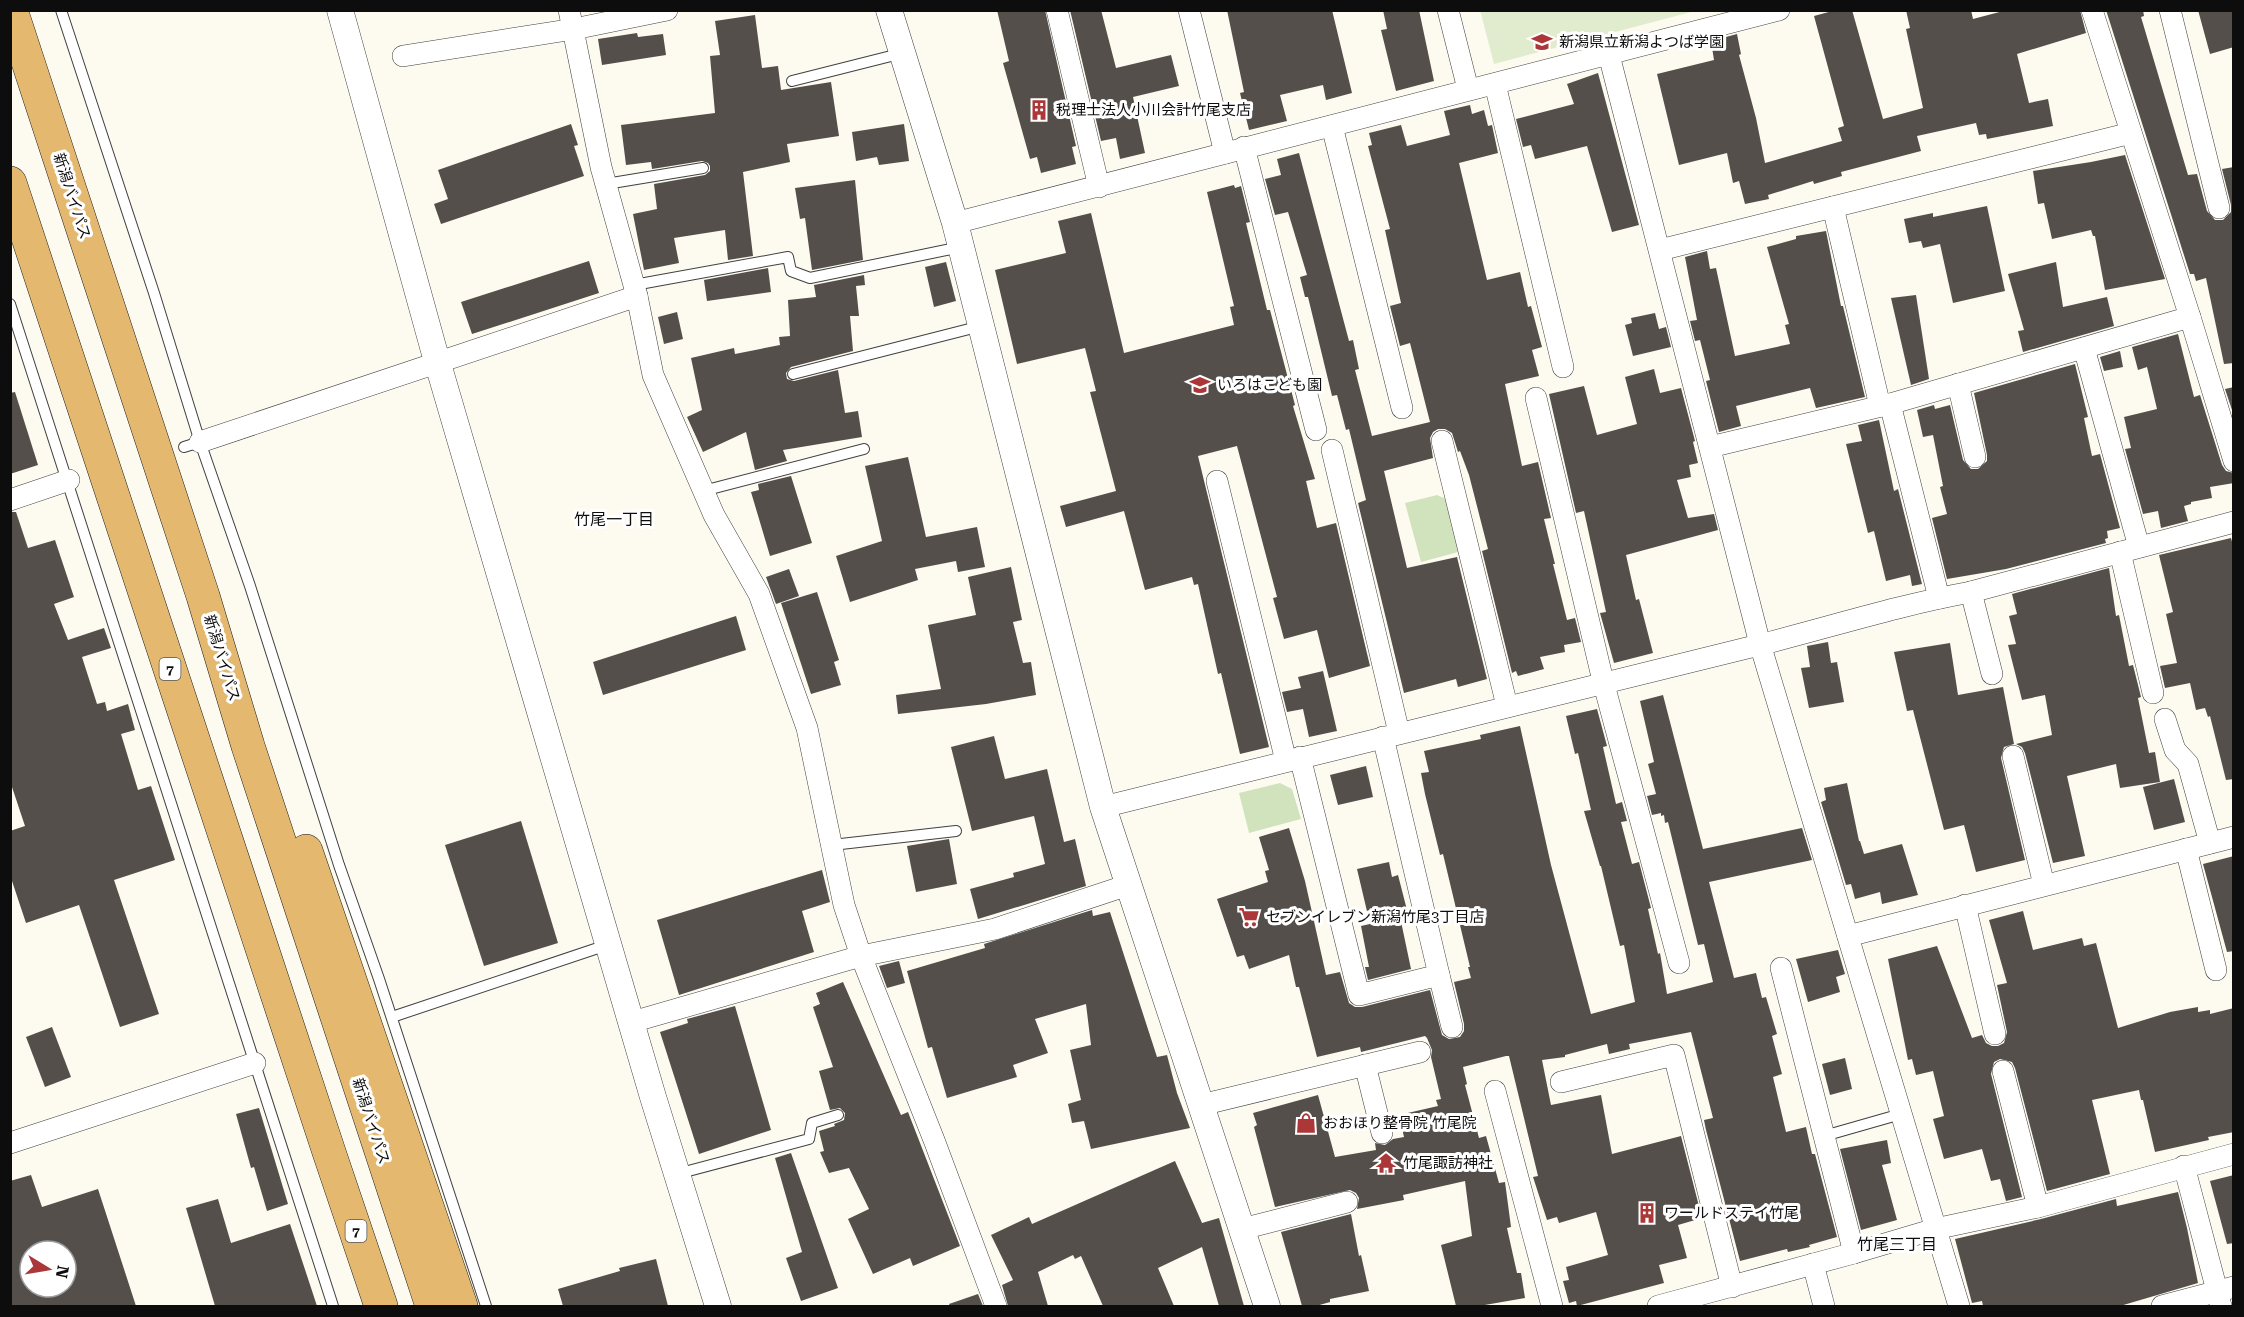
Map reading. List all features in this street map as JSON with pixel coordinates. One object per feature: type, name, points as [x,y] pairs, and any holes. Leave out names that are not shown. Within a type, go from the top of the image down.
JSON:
[{"type":"highway","name":"新潟バイパス","points":[[11,10],[432,1306]]},
{"type":"highway","name":"7","points":[[10,183],[381,1306]]},
{"type":"highway","points":[[203,596],[268,740],[461,1306]]},
{"type":"highway","points":[[330,1155],[364,1306]]},
{"type":"street","points":[[340,10],[438,363],[676,1174],[718,1306]]},
{"type":"street","points":[[403,56],[571,20],[667,10]]},
{"type":"street","points":[[890,10],[958,235],[1103,807],[1267,1306]]},
{"type":"street","points":[[1057,10],[1100,187]]},
{"type":"street","points":[[1189,10],[1234,150],[1316,430]]},
{"type":"street","points":[[1448,10],[1468,89]]},
{"type":"street","points":[[958,235],[1100,187],[1234,150],[1779,10]]},
{"type":"street","points":[[2092,10],[2234,461]]},
{"type":"street","points":[[2170,10],[2219,208]]},
{"type":"street","points":[[571,20],[606,184],[635,290],[653,375],[714,514],[759,594],[807,728],[844,905],[861,956],[934,1140],[996,1306]]},
{"type":"street","points":[[1609,55],[1760,644],[1959,1306]]},
{"type":"street","points":[[1495,84],[1563,367]]},
{"type":"street","points":[[1332,126],[1402,408]]},
{"type":"street","points":[[1660,250],[2131,133]]},
{"type":"street","points":[[1833,207],[1885,405],[1940,597]]},
{"type":"street","points":[[192,445],[438,363],[635,290]]},
{"type":"street","points":[[1710,447],[1885,405],[2190,317]]},
{"type":"street","points":[[2084,348],[2130,549],[2153,693]]},
{"type":"street","points":[[1958,384],[1975,457]]},
{"type":"street","points":[[1536,398],[1604,681],[1679,963]]},
{"type":"street","points":[[1442,441],[1507,706]]},
{"type":"street","points":[[1332,450],[1438,975],[1452,1028]]},
{"type":"street","points":[[10,500],[74,478]]},
{"type":"street","points":[[1216,481],[1359,995],[1438,975]]},
{"type":"street","points":[[1103,807],[1940,597],[1971,592],[2234,522]]},
{"type":"street","points":[[1971,592],[1992,674]]},
{"type":"street","points":[[2166,719],[2175,750],[2188,764],[2210,843]]},
{"type":"street","points":[[2013,756],[2044,885]]},
{"type":"street","points":[[1848,936],[1965,904],[2234,837]]},
{"type":"street","points":[[2186,849],[2216,970]]},
{"type":"street","points":[[632,1022],[861,956],[995,929],[1128,885]]},
{"type":"street","points":[[1965,904],[1995,1034]]},
{"type":"street","points":[[1781,968],[1854,1253]]},
{"type":"street","points":[[1201,1105],[1420,1052]]},
{"type":"street","points":[[1561,1082],[1674,1055],[1732,1287]]},
{"type":"street","points":[[10,1143],[255,1063]]},
{"type":"street","points":[[1365,1065],[1382,1133]]},
{"type":"street","points":[[2003,1071],[2038,1207]]},
{"type":"street","points":[[1495,1091],[1552,1306]]},
{"type":"street","points":[[1658,1306],[1687,1303],[1732,1287],[1935,1229],[2038,1207],[2234,1154]]},
{"type":"street","points":[[2162,1306],[2223,1295],[2184,1166]]},
{"type":"street","points":[[1242,1229],[1347,1202]]},
{"type":"street","points":[[1813,1264],[1824,1306]]},
{"type":"lane","points":[[61,10],[154,293],[192,445],[250,586],[339,866],[392,1017],[486,1306]]},
{"type":"lane","points":[[792,81],[904,53]]},
{"type":"lane","points":[[606,184],[703,168]]},
{"type":"lane","points":[[635,290],[788,257],[791,271],[810,278],[958,235]]},
{"type":"lane","points":[[10,304],[74,478],[255,1063],[333,1306]]},
{"type":"lane","points":[[793,374],[981,326]]},
{"type":"lane","points":[[704,491],[864,449]]},
{"type":"lane","points":[[832,845],[956,831]]},
{"type":"lane","points":[[392,1017],[609,944]]},
{"type":"lane","points":[[1824,1136],[1901,1114]]},
{"type":"lane","points":[[676,1174],[809,1139],[812,1124],[837,1115]]},
{"type":"green space","name":"新潟県立新潟よつば学園","points":[[1480,10],[1694,10],[1695,11],[1494,64]]},
{"type":"green space","points":[[1437,495],[1448,500],[1462,551],[1421,562],[1405,503]]},
{"type":"green space","points":[[1280,783],[1292,789],[1301,819],[1249,833],[1239,793]]},
{"type":"building","name":"税理士法人小川会計竹尾支店","points":[[997,10],[1045,10],[1076,146],[1072,147],[1076,164],[1041,173],[1037,157],[1030,159],[1003,63],[1009,61]]},
{"type":"building","points":[[1070,10],[1101,10],[1116,68],[1171,55],[1179,86],[1133,97],[1145,153],[1120,159],[1116,138],[1101,141]]},
{"type":"building","points":[[1227,10],[1332,10],[1352,93],[1326,100],[1323,85],[1280,95],[1287,121],[1249,130],[1240,93],[1244,92]]},
{"type":"building","points":[[1383,10],[1419,10],[1434,81],[1396,91],[1381,30],[1387,29]]},
{"type":"building","points":[[1836,10],[1852,10],[1883,119],[1923,108],[1906,29],[1910,28],[1906,10],[1971,10],[1973,19],[2007,10],[2080,10],[2086,33],[2017,54],[2029,103],[2048,99],[2053,126],[1987,139],[1986,134],[1979,135],[1976,123],[1917,136],[1921,151],[1841,172],[1842,176],[1814,184],[1813,181],[1768,195],[1769,199],[1745,204],[1739,181],[1733,183],[1727,153],[1679,165],[1657,74],[1714,60],[1711,41],[1737,34],[1741,54],[1739,55],[1765,163],[1842,141],[1838,128],[1844,126],[1814,16]]},
{"type":"building","points":[[2106,10],[2143,10],[2144,16],[2141,17],[2188,175],[2197,174],[2207,211],[2215,220],[2223,220],[2231,212],[2222,169],[2234,167],[2234,363],[2224,364],[2206,278],[2196,281],[2194,274],[2190,274]]},
{"type":"building","points":[[2198,10],[2234,10],[2234,47],[2210,54]]},
{"type":"building","points":[[755,15],[762,68],[778,66],[781,90],[831,82],[839,136],[787,144],[790,162],[743,172],[753,256],[728,260],[725,230],[674,238],[679,263],[644,270],[633,214],[657,209],[654,184],[705,175],[710,171],[710,166],[702,161],[652,169],[651,162],[626,165],[621,125],[715,113],[710,56],[720,55],[715,21]]},
{"type":"building","points":[[637,33],[638,37],[663,34],[666,55],[602,65],[598,39]]},
{"type":"building","points":[[1598,73],[1639,225],[1612,232],[1587,146],[1535,159],[1531,145],[1523,147],[1516,119],[1574,104],[1567,84]]},
{"type":"building","points":[[1470,105],[1472,114],[1484,110],[1488,126],[1492,125],[1498,153],[1459,163],[1487,280],[1520,272],[1528,307],[1531,306],[1542,347],[1532,350],[1539,376],[1505,384],[1522,466],[1538,462],[1551,518],[1544,519],[1555,564],[1553,564],[1567,620],[1575,618],[1581,642],[1564,645],[1565,652],[1540,657],[1544,669],[1518,676],[1516,671],[1512,673],[1482,551],[1488,549],[1469,475],[1452,433],[1445,429],[1438,429],[1430,438],[1433,458],[1384,471],[1407,568],[1457,557],[1487,679],[1458,687],[1456,679],[1404,693],[1358,503],[1366,500],[1349,429],[1346,430],[1337,395],[1332,396],[1308,297],[1305,297],[1300,277],[1307,275],[1288,212],[1275,215],[1265,179],[1281,175],[1277,159],[1299,153],[1349,341],[1353,340],[1359,369],[1355,370],[1372,436],[1430,422],[1410,343],[1400,346],[1390,306],[1401,303],[1385,230],[1390,229],[1368,146],[1372,145],[1369,133],[1401,125],[1407,146],[1450,135],[1444,111]]},
{"type":"building","points":[[571,124],[578,145],[574,146],[584,176],[441,224],[434,204],[448,199],[438,170]]},
{"type":"building","points":[[904,124],[909,161],[879,165],[877,157],[856,161],[852,132]]},
{"type":"building","points":[[2125,155],[2165,279],[2105,290],[2095,236],[2091,230],[2052,239],[2044,203],[2038,204],[2033,171]]},
{"type":"building","points":[[855,180],[863,260],[812,270],[805,218],[800,219],[795,188]]},
{"type":"building","points":[[1234,185],[1235,188],[1241,186],[1250,222],[1246,223],[1267,310],[1270,310],[1295,405],[1293,406],[1315,479],[1306,481],[1317,528],[1336,523],[1370,666],[1329,678],[1317,630],[1284,639],[1273,598],[1277,597],[1237,446],[1198,456],[1269,747],[1240,754],[1221,673],[1218,674],[1198,584],[1194,585],[1192,577],[1145,590],[1124,511],[1066,527],[1060,506],[1116,491],[1090,392],[1096,391],[1085,348],[1017,364],[995,270],[1066,253],[1058,221],[1091,213],[1124,353],[1234,325],[1230,307],[1234,306],[1207,192]]},
{"type":"building","points":[[1987,206],[2005,291],[1953,303],[1940,244],[1923,248],[1921,241],[1909,243],[1904,219],[1933,213],[1933,217]]},
{"type":"building","points":[[1826,231],[1841,306],[1843,306],[1865,397],[1816,408],[1810,388],[1736,406],[1741,426],[1719,432],[1706,381],[1710,380],[1700,340],[1695,341],[1690,321],[1697,320],[1685,257],[1707,251],[1710,269],[1716,268],[1735,356],[1790,344],[1785,325],[1789,324],[1767,247],[1796,239],[1796,236]]},
{"type":"building","points":[[589,261],[599,293],[472,334],[461,302]]},
{"type":"building","points":[[946,262],[956,301],[934,307],[925,267]]},
{"type":"building","points":[[2056,262],[2063,307],[2107,297],[2114,326],[2023,352],[2018,331],[2024,330],[2008,274]]},
{"type":"building","points":[[768,268],[771,292],[707,301],[704,280]]},
{"type":"building","points":[[864,275],[865,285],[856,286],[859,316],[850,316],[853,351],[791,367],[786,373],[787,379],[794,381],[838,370],[845,413],[858,411],[862,437],[783,450],[787,461],[755,470],[746,432],[703,452],[687,417],[702,410],[691,358],[734,348],[735,354],[780,345],[779,337],[790,336],[788,300],[816,297],[814,285]]},
{"type":"building","points":[[1916,295],[1929,379],[1911,385],[1891,298]]},
{"type":"building","points":[[677,312],[683,339],[664,344],[658,317]]},
{"type":"building","points":[[1655,313],[1659,329],[1666,327],[1671,347],[1633,356],[1625,325],[1632,323],[1631,318]]},
{"type":"building","points":[[2178,334],[2194,397],[2200,395],[2222,465],[2226,471],[2234,473],[2234,483],[2210,487],[2212,498],[2191,502],[2184,506],[2188,521],[2161,528],[2158,511],[2143,514],[2125,449],[2131,448],[2124,417],[2157,409],[2147,367],[2138,370],[2132,347]]},
{"type":"building","points":[[2120,351],[2123,367],[2104,371],[2100,357]]},
{"type":"building","points":[[2075,364],[2088,417],[2084,418],[2092,456],[2100,454],[2120,528],[2107,531],[2106,543],[2006,569],[1947,579],[1932,518],[1947,514],[1940,487],[1943,486],[1933,435],[1923,437],[1917,410],[1934,405],[1935,409],[1950,405],[1963,460],[1971,469],[1978,469],[1987,461],[1987,455],[1974,393]]},
{"type":"building","points":[[1654,369],[1660,393],[1681,388],[1695,441],[1693,442],[1698,463],[1689,465],[1691,477],[1677,480],[1688,518],[1714,514],[1718,530],[1626,555],[1636,600],[1639,599],[1653,653],[1614,663],[1600,613],[1606,612],[1584,511],[1576,513],[1549,394],[1584,386],[1597,435],[1637,424],[1625,377]]},
{"type":"building","points":[[2234,387],[2234,416],[2225,389]]},
{"type":"building","points":[[15,392],[38,465],[10,474],[10,393]]},
{"type":"building","points":[[1879,420],[1894,491],[1898,489],[1922,584],[1912,586],[1910,575],[1886,581],[1874,531],[1868,533],[1846,444],[1862,441],[1858,425]]},
{"type":"building","points":[[908,457],[926,537],[977,527],[985,567],[958,572],[956,561],[915,569],[918,580],[850,602],[836,556],[882,541],[865,466]]},
{"type":"building","points":[[791,476],[812,543],[770,556],[751,492],[759,490],[758,484]]},
{"type":"building","points":[[10,512],[16,512],[28,548],[55,540],[74,597],[54,604],[68,640],[104,628],[111,648],[82,657],[97,704],[105,702],[107,711],[128,704],[135,730],[121,734],[138,790],[151,786],[175,860],[114,880],[159,1014],[120,1027],[79,905],[26,923],[10,875],[10,831],[25,826],[10,781]]},
{"type":"building","points":[[2231,538],[2234,549],[2234,779],[2226,780],[2210,716],[2208,717],[2205,708],[2196,710],[2190,683],[2165,688],[2160,666],[2177,663],[2166,614],[2173,612],[2159,555]]},
{"type":"building","points":[[1011,567],[1022,620],[1013,622],[1023,663],[1031,662],[1036,695],[986,704],[898,714],[896,695],[941,689],[928,625],[976,615],[968,577]]},
{"type":"building","points":[[2109,568],[2116,616],[2119,615],[2129,666],[2133,665],[2141,697],[2138,698],[2149,753],[2155,752],[2160,782],[2120,788],[2116,764],[2067,776],[2085,856],[2053,863],[2025,753],[2022,747],[2016,744],[2052,735],[2045,695],[2022,700],[2008,645],[2016,644],[2009,616],[2017,614],[2012,594]]},
{"type":"building","points":[[789,569],[799,596],[776,604],[766,577]]},
{"type":"building","points":[[817,592],[839,660],[834,662],[841,685],[811,694],[781,603]]},
{"type":"building","points":[[736,616],[746,650],[603,695],[593,662]]},
{"type":"building","points":[[1828,642],[1831,663],[1837,662],[1844,702],[1809,708],[1801,668],[1810,667],[1807,646]]},
{"type":"building","points":[[1950,643],[1958,695],[2003,687],[2014,744],[2004,747],[2001,758],[2025,860],[1976,872],[1964,825],[1944,830],[1913,710],[1907,711],[1894,652]]},
{"type":"building","points":[[1323,671],[1337,731],[1309,737],[1303,709],[1287,712],[1282,692],[1301,688],[1298,677]]},
{"type":"building","points":[[1663,695],[1703,849],[1802,828],[1812,860],[1709,882],[1734,978],[1756,973],[1762,998],[1766,997],[1777,1034],[1772,1036],[1782,1074],[1773,1077],[1786,1132],[1806,1127],[1837,1237],[1809,1245],[1810,1247],[1788,1252],[1787,1249],[1740,1261],[1706,1130],[1704,1120],[1713,1118],[1691,1032],[1629,1044],[1630,1049],[1609,1054],[1607,1044],[1565,1055],[1565,1057],[1542,1060],[1551,1105],[1601,1095],[1612,1154],[1681,1136],[1702,1218],[1678,1225],[1687,1258],[1659,1265],[1664,1283],[1577,1306],[1576,1301],[1569,1303],[1563,1281],[1569,1280],[1566,1267],[1608,1255],[1596,1212],[1559,1223],[1557,1217],[1547,1220],[1533,1177],[1538,1176],[1509,1056],[1506,1056],[1463,1067],[1467,1084],[1465,1085],[1479,1138],[1486,1136],[1499,1183],[1505,1182],[1511,1227],[1507,1228],[1517,1273],[1521,1273],[1525,1298],[1479,1306],[1456,1306],[1441,1245],[1472,1236],[1465,1181],[1403,1195],[1404,1200],[1357,1209],[1359,1198],[1350,1190],[1275,1207],[1254,1127],[1257,1125],[1253,1113],[1318,1095],[1335,1157],[1376,1150],[1375,1143],[1385,1145],[1393,1139],[1404,1137],[1399,1115],[1438,1106],[1436,1100],[1441,1099],[1431,1057],[1432,1050],[1427,1038],[1425,1036],[1361,1052],[1360,1047],[1317,1057],[1289,955],[1249,969],[1244,955],[1237,957],[1217,899],[1268,882],[1265,871],[1269,870],[1259,837],[1289,828],[1305,881],[1326,975],[1340,972],[1349,1003],[1355,1007],[1430,990],[1442,1035],[1449,1039],[1460,1037],[1464,1031],[1464,1024],[1454,982],[1471,978],[1468,967],[1470,967],[1443,854],[1440,855],[1425,794],[1421,773],[1429,772],[1424,751],[1481,739],[1480,735],[1520,726],[1551,865],[1591,1014],[1635,1002],[1624,945],[1620,946],[1601,866],[1584,811],[1591,810],[1578,753],[1575,754],[1566,716],[1597,709],[1607,746],[1603,747],[1616,804],[1622,802],[1627,821],[1621,822],[1632,864],[1639,862],[1651,908],[1648,909],[1658,954],[1660,953],[1667,994],[1713,982],[1704,944],[1698,945],[1668,822],[1665,823],[1664,815],[1661,816],[1661,813],[1652,815],[1647,796],[1656,794],[1648,764],[1654,762],[1640,701]]},
{"type":"building","points":[[994,736],[1005,779],[1047,769],[1064,842],[1075,839],[1086,886],[978,919],[970,889],[1014,877],[1013,873],[1045,864],[1034,816],[972,831],[951,747]]},
{"type":"building","points":[[1366,766],[1373,797],[1338,805],[1330,775]]},
{"type":"building","points":[[2174,779],[2185,822],[2154,830],[2143,787]]},
{"type":"building","points":[[1847,783],[1859,841],[1864,854],[1902,844],[1918,895],[1882,904],[1880,892],[1855,899],[1851,884],[1846,885],[1821,802],[1826,800],[1824,788]]},
{"type":"building","points":[[521,821],[558,943],[484,966],[445,845]]},
{"type":"building","points":[[949,839],[957,884],[916,892],[907,846]]},
{"type":"building","points":[[2234,856],[2234,951],[2227,952],[2203,864]]},
{"type":"building","points":[[1389,862],[1392,877],[1398,875],[1407,910],[1399,912],[1411,969],[1368,980],[1365,967],[1369,967],[1361,926],[1370,924],[1357,869]]},
{"type":"building","points":[[822,870],[830,902],[802,911],[814,952],[679,995],[657,920]]},
{"type":"building","points":[[1092,910],[1093,916],[1110,912],[1157,1057],[1167,1055],[1177,1093],[1190,1128],[1091,1149],[1084,1121],[1072,1123],[1068,1104],[1081,1100],[1070,1050],[1091,1045],[1086,1004],[1035,1019],[1048,1053],[1013,1065],[1017,1077],[947,1098],[932,1047],[928,1048],[907,971],[985,948],[984,944]]},
{"type":"building","points":[[2023,911],[2033,950],[2082,938],[2084,946],[2096,943],[2118,1028],[2170,1012],[2198,1007],[2198,1012],[2210,1010],[2210,1014],[2234,1008],[2234,1132],[2155,1152],[2139,1090],[2092,1100],[2110,1174],[2047,1191],[2015,1068],[2012,1062],[2000,1059],[1994,1062],[1991,1074],[2022,1197],[2006,1201],[2000,1179],[1991,1181],[1982,1149],[1944,1159],[1933,1119],[1944,1116],[1933,1071],[1916,1075],[1912,1059],[1908,1060],[1888,959],[1937,946],[1972,1038],[1982,1035],[1986,1043],[1998,1046],[2004,1043],[2007,1032],[1997,985],[2007,983],[1989,920]]},
{"type":"building","points":[[1838,950],[1845,974],[1836,977],[1840,992],[1808,1002],[1796,959]]},
{"type":"building","points":[[899,961],[905,983],[887,988],[879,966]]},
{"type":"building","points":[[843,982],[901,1115],[908,1112],[960,1246],[913,1266],[910,1258],[873,1274],[848,1219],[869,1209],[849,1168],[829,1173],[820,1152],[824,1151],[819,1131],[835,1126],[834,1124],[844,1120],[845,1113],[840,1108],[830,1110],[819,1071],[833,1067],[813,1007],[820,1004],[816,993]]},
{"type":"building","points":[[735,1006],[771,1130],[699,1154],[660,1032],[688,1023],[687,1019]]},
{"type":"building","points":[[52,1027],[71,1077],[45,1087],[26,1037]]},
{"type":"building","points":[[1845,1058],[1852,1089],[1830,1095],[1822,1064]]},
{"type":"building","points":[[259,1108],[288,1204],[267,1211],[254,1167],[251,1168],[236,1114]]},
{"type":"building","points":[[1887,1140],[1891,1163],[1882,1165],[1897,1220],[1861,1230],[1840,1149]]},
{"type":"building","points":[[791,1153],[838,1288],[801,1301],[786,1258],[802,1252],[775,1158]]},
{"type":"building","points":[[1175,1161],[1202,1223],[1219,1218],[1244,1306],[1219,1306],[1202,1247],[1158,1268],[1174,1306],[1103,1306],[1081,1256],[1075,1259],[1073,1255],[1038,1272],[1048,1306],[1008,1306],[1002,1285],[1013,1280],[991,1235],[1029,1217],[1032,1224]]},
{"type":"building","points":[[31,1175],[42,1207],[98,1189],[136,1306],[10,1306],[10,1181]]},
{"type":"building","points":[[2234,1175],[2234,1243],[2227,1244],[2210,1181]]},
{"type":"building","points":[[2178,1192],[2198,1283],[2120,1306],[1983,1306],[1982,1301],[1972,1303],[1955,1239],[2116,1199],[2117,1206]]},
{"type":"building","points":[[218,1199],[231,1243],[290,1224],[317,1306],[215,1306],[186,1208]]},
{"type":"building","points":[[1351,1214],[1369,1291],[1330,1299],[1330,1302],[1316,1306],[1302,1306],[1281,1232]]},
{"type":"building","points":[[656,1259],[668,1306],[563,1306],[558,1289],[620,1271],[619,1268]]},
{"type":"building","points":[[978,1294],[983,1306],[950,1306],[949,1304]]},
{"type":"place","name":"新潟県立新潟よつば学園","points":[[1542,42]]},
{"type":"place","name":"税理士法人小川会計竹尾支店","points":[[1039,110]]},
{"type":"place","name":"いろはこども園","points":[[1200,385]]},
{"type":"place","name":"セブンイレブン新潟竹尾3丁目店","points":[[1249,917]]},
{"type":"place","name":"おおほり整骨院 竹尾院","points":[[1306,1123]]},
{"type":"place","name":"竹尾諏訪神社","points":[[1386,1163]]},
{"type":"place","name":"ワールドステイ竹尾","points":[[1647,1213]]},
{"type":"district","name":"竹尾一丁目","points":[[614,519]]},
{"type":"district","name":"竹尾三丁目","points":[[1897,1244]]}]
